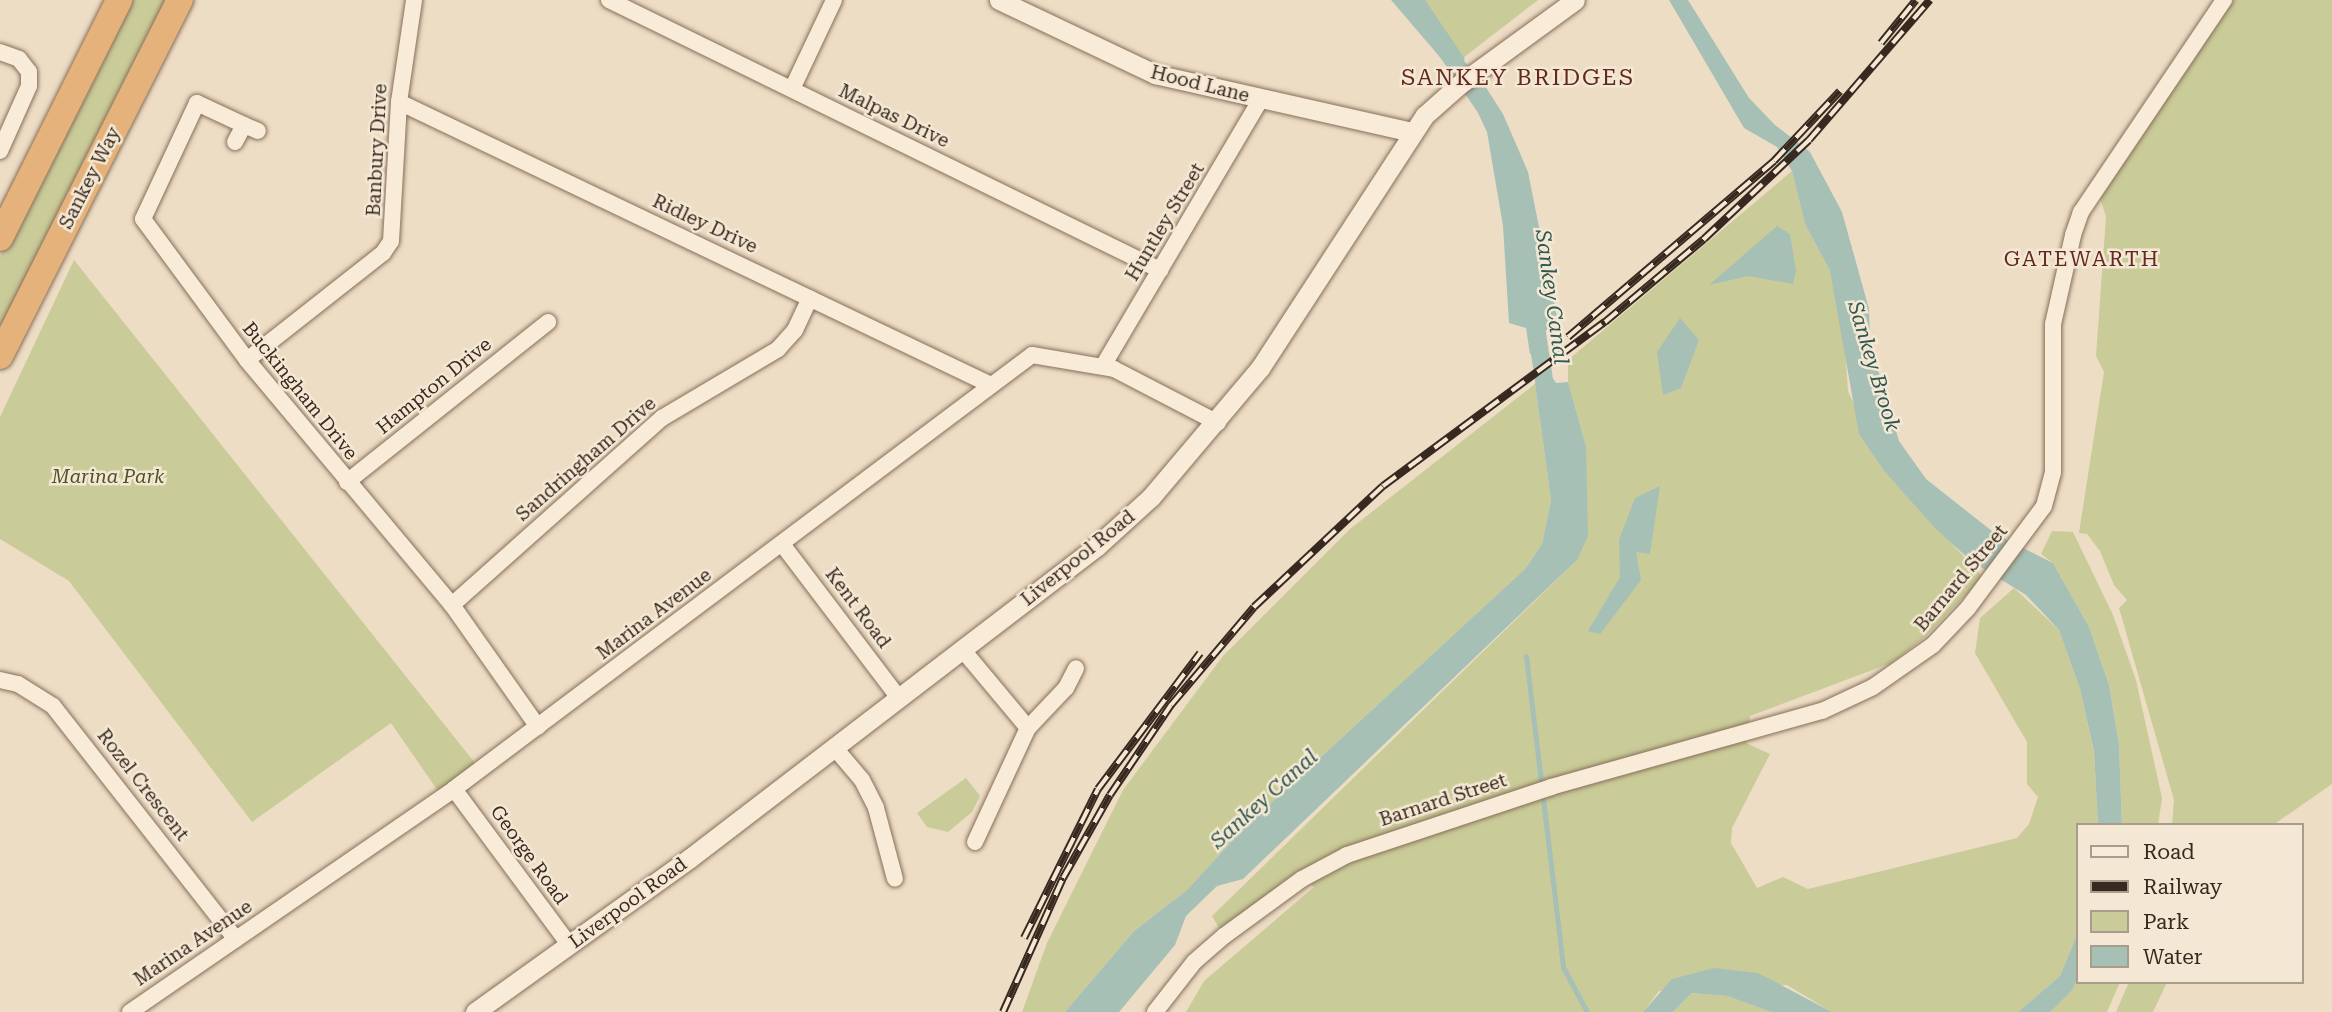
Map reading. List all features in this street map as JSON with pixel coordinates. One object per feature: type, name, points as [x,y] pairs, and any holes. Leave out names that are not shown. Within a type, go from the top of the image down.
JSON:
[{"type":"highway","points":[[0,238],[119,0]]},
{"type":"highway","name":"Sankey Way","points":[[0,356],[180,0]]},
{"type":"street","name":"Banbury Drive","points":[[247,360],[383,253],[391,241],[399,102],[414,0]]},
{"type":"street","name":"Malpas Drive","points":[[609,0],[1160,270]]},
{"type":"street","points":[[792,89],[834,0]]},
{"type":"street","name":"Hood Lane","points":[[999,0],[1155,74],[1412,132]]},
{"type":"street","name":"Liverpool Road","points":[[475,1012],[570,946],[1097,546],[1168,480],[1218,423],[1315,289],[1412,132],[1435,104],[1574,0]]},
{"type":"street","name":"Barnard Street","points":[[1155,1012],[1194,962],[1302,879],[1393,837],[1551,787],[1822,711],[1873,687],[1933,645],[2018,544],[2051,489],[2053,324],[2073,235],[2087,204],[2224,0]]},
{"type":"street","points":[[0,52],[19,59],[29,72],[29,86],[0,151]]},
{"type":"street","name":"Huntley Street","points":[[1103,366],[1261,99]]},
{"type":"street","name":"Ridley Drive","points":[[399,102],[991,385]]},
{"type":"street","name":"Buckingham Drive","points":[[235,142],[251,128],[198,103],[143,219],[247,360],[452,605],[538,727]]},
{"type":"street","name":"Sandringham Drive","points":[[452,605],[662,418],[778,349],[795,330],[810,298]]},
{"type":"street","name":"Hampton Drive","points":[[347,482],[548,321]]},
{"type":"street","name":"Marina Avenue","points":[[130,1012],[454,789],[1032,355],[1103,366],[1218,423]]},
{"type":"street","name":"Kent Road","points":[[782,544],[899,698]]},
{"type":"street","points":[[962,649],[1028,728]]},
{"type":"street","points":[[975,842],[1028,728],[1066,688],[1076,668]]},
{"type":"street","name":"Rozel Crescent","points":[[0,680],[18,684],[53,706],[236,939]]},
{"type":"street","points":[[834,747],[862,780],[876,808],[895,878]]},
{"type":"street","name":"George Road","points":[[454,789],[570,946]]},
{"type":"green space","points":[[127,0],[170,0],[0,335],[0,256]]},
{"type":"green space","points":[[1393,0],[1538,0],[1454,65]]},
{"type":"green space","points":[[2224,0],[2332,0],[2332,784],[2276,823],[2172,823],[2174,800],[2119,608],[2127,600],[2114,585],[2100,551],[2087,534],[2079,533],[2104,372],[2096,356],[2106,217],[2097,188]]},
{"type":"green space","points":[[1792,171],[1805,224],[1830,271],[1844,335],[1848,391],[1885,472],[1983,577],[1926,636],[1891,663],[1750,716],[1746,743],[1770,754],[1732,828],[1731,843],[1757,888],[1783,877],[1808,889],[2017,838],[2029,824],[2038,797],[2027,784],[2027,742],[1975,653],[1980,618],[2014,588],[2059,630],[2080,689],[2094,753],[2098,823],[2076,823],[2076,937],[2060,976],[2018,1012],[1832,1012],[1787,985],[1659,991],[1643,1012],[1186,1012],[1204,981],[1314,887],[1302,879],[1224,936],[1212,916],[1577,560],[1586,446],[1568,382],[1568,360]]},
{"type":"green space","name":"Marina Park","points":[[74,260],[475,763],[438,791],[391,723],[252,822],[69,581],[0,539],[0,417]]},
{"type":"green space","points":[[1535,384],[1551,500],[1542,544],[1525,569],[1245,827],[1187,890],[1134,931],[1065,1012],[1022,1012],[1047,943],[1123,790],[1223,656],[1350,529]]},
{"type":"green space","points":[[2052,531],[2073,532],[2113,615],[2136,680],[2162,798],[2158,823],[2122,823],[2119,745],[2109,683],[2089,627],[2053,563],[2041,554]]},
{"type":"green space","points":[[966,778],[980,796],[972,812],[948,832],[927,827],[917,813]]},
{"type":"green space","points":[[2076,980],[2076,984],[2119,984],[2107,1012],[2050,1012]]},
{"type":"green space","points":[[2128,984],[2166,984],[2153,1012],[2116,1012]]},
{"type":"green space","points":[[1692,993],[1727,996],[1771,1012],[1673,1012]]},
{"type":"water","points":[[1391,0],[1425,0],[1465,59],[1451,70]]},
{"type":"water","name":"Sankey Brook","points":[[1669,0],[1688,0],[1749,98],[1775,125],[1810,152],[1842,212],[1869,309],[1870,343],[1899,441],[1926,479],[1997,535],[2053,563],[2089,627],[2109,684],[2119,745],[2122,823],[2098,823],[2094,752],[2080,689],[2059,630],[2026,595],[1971,561],[1936,529],[1885,472],[1859,434],[1830,271],[1805,224],[1792,171],[1777,147],[1744,128]]},
{"type":"water","points":[[1485,86],[1503,114],[1528,172],[1557,317],[1544,333],[1546,344],[1530,354],[1526,328],[1509,323],[1503,226],[1487,132],[1470,96]]},
{"type":"water","points":[[1777,226],[1790,234],[1796,271],[1793,284],[1748,276],[1709,285]]},
{"type":"water","points":[[1680,318],[1699,340],[1681,388],[1663,395],[1657,352]]},
{"type":"water","points":[[1549,373],[1556,383],[1568,382],[1586,446],[1588,536],[1577,560],[1243,879],[1217,886],[1186,916],[1175,945],[1119,1012],[1065,1012],[1134,931],[1187,890],[1245,827],[1525,569],[1542,544],[1551,500],[1535,384]]},
{"type":"water","points":[[1660,486],[1650,554],[1636,552],[1641,580],[1600,634],[1588,631],[1620,577],[1619,540],[1635,498]]},
{"type":"water","points":[[2076,937],[2076,981],[2072,990],[2050,1012],[2018,1012],[2060,976]]},
{"type":"water","points":[[1714,968],[1758,973],[1832,1012],[1771,1012],[1727,996],[1692,993],[1673,1012],[1643,1012],[1672,979]]},
{"type":"waterway","name":"Sankey Canal","points":[[1444,47],[1487,110]]},
{"type":"waterway","name":"Sankey Canal","points":[[1536,327],[1547,400]]},
{"type":"waterway","name":"Sankey Canal","points":[[1526,656],[1563,967],[1587,1012]]},
{"type":"railway","points":[[1881,43],[1916,0]]},
{"type":"railway","points":[[1003,1012],[1063,878],[1110,795],[1171,705],[1254,607],[1383,486],[1605,322],[1704,239],[1809,140],[1930,0]]},
{"type":"railway","points":[[1568,337],[1774,161],[1840,91]]},
{"type":"railway","points":[[1024,938],[1098,789],[1200,653]]},
{"type":"district","name":"SANKEY BRIDGES","points":[[1518,78]]},
{"type":"district","name":"GATEWARTH","points":[[2082,259]]}]
